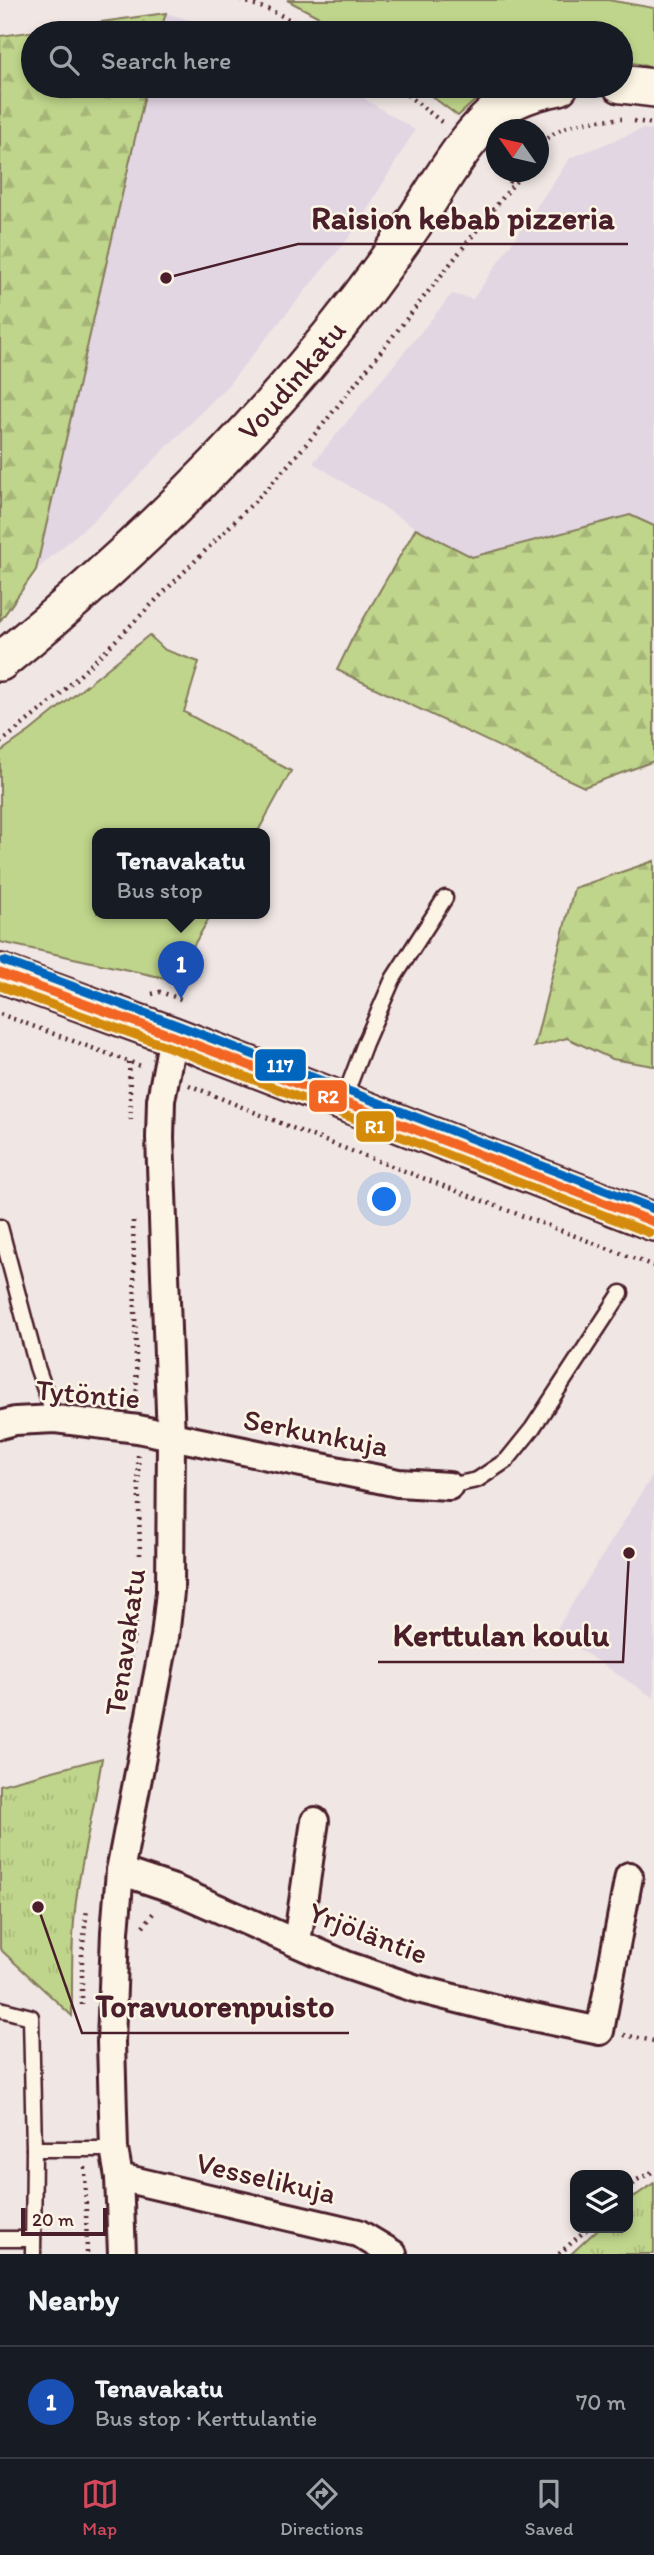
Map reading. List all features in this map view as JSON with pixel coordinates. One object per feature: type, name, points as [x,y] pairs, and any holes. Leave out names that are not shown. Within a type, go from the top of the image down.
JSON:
[{"type":"main road","points":[[633,85],[654,88]]},
{"type":"main road","name":"Voudinkatu","points":[[0,662],[80,597],[203,479],[293,383],[365,292],[468,143],[488,120],[520,98]]},
{"type":"main road","points":[[0,973],[173,1036],[654,1222]]},
{"type":"street","name":"Tenavakatu","points":[[122,2254],[119,2177],[114,2149],[111,2042],[115,1932],[120,1871],[165,1637],[170,1592],[171,1437],[160,1138],[161,1100],[173,1036]]},
{"type":"street","name":"Tytöntie","points":[[0,1425],[15,1421],[55,1419],[138,1429],[171,1437]]},
{"type":"street","name":"Serkunkuja","points":[[171,1437],[398,1483],[449,1486]]},
{"type":"street","points":[[297,1942],[316,1821]]},
{"type":"street","name":"Yrjöläntie","points":[[120,1871],[174,1889],[346,1965],[414,1988],[600,2031],[629,1876]]},
{"type":"street","name":"Vesselikuja","points":[[119,2177],[358,2233],[393,2254]]},
{"type":"lane","points":[[343,1102],[393,979],[445,898]]},
{"type":"lane","points":[[0,1227],[37,1367],[55,1419]]},
{"type":"lane","points":[[449,1486],[477,1480],[507,1460],[532,1429],[621,1293]]},
{"type":"lane","points":[[0,2009],[31,2017],[34,2149],[33,2246],[0,2239]]},
{"type":"lane","points":[[34,2149],[114,2149]]},
{"type":"path","points":[[242,0],[292,21]]},
{"type":"path","points":[[549,138],[565,128],[601,119],[654,124]]},
{"type":"path","points":[[511,182],[514,185]]},
{"type":"path","points":[[0,743],[55,698],[108,648],[268,488],[321,427],[516,182]]},
{"type":"path","points":[[0,1014],[165,1075],[245,1110],[654,1266]]},
{"type":"path","points":[[129,1062],[131,1130]]},
{"type":"path","points":[[133,1211],[140,1566]]},
{"type":"path","points":[[130,1662],[139,1607]]},
{"type":"path","points":[[82,2010],[82,1954],[88,1903]]},
{"type":"path","points":[[85,2149],[87,2254]]},
{"type":"path","points":[[633,2185],[654,2171]]},
{"type":"path","points":[[559,2254],[582,2233]]},
{"type":"shaded area","points":[[166,13],[193,21],[164,21]]},
{"type":"shaded area","points":[[144,98],[363,98],[415,130],[355,230],[228,385],[103,512],[36,570]]},
{"type":"shaded area","points":[[643,129],[654,130],[654,526],[630,515],[472,557],[416,528],[313,463],[452,294],[473,299],[570,158]]},
{"type":"shaded area","points":[[654,1473],[654,1698],[554,1633]]},
{"type":"green space","points":[[287,0],[608,0],[654,8],[654,67],[633,63],[633,21],[326,21]]},
{"type":"green space","points":[[166,13],[164,21],[108,21]]},
{"type":"green space","points":[[21,33],[21,98],[144,98],[36,570],[0,621],[0,36]]},
{"type":"green space","points":[[434,98],[478,98],[458,116]]},
{"type":"green space","points":[[630,515],[654,526],[654,761],[584,787],[337,670],[416,528],[472,557]]},
{"type":"green space","points":[[149,635],[165,650],[199,662],[184,712],[291,771],[260,828],[92,828],[92,919],[209,919],[174,980],[0,942],[0,752]]},
{"type":"green space","points":[[654,861],[654,1066],[612,1059],[567,1038],[534,1047],[574,888]]},
{"type":"green space","points":[[102,1758],[75,1910],[72,2016],[0,1949],[0,1785]]},
{"type":"green space","points":[[654,2183],[654,2254],[571,2254],[594,2233],[633,2233],[633,2198]]},
{"type":"transit line","name":"117","points":[[4,961],[654,1209]]},
{"type":"transit line","name":"R2","points":[[0,973],[173,1036],[654,1222]]},
{"type":"transit line","name":"R1","points":[[0,986],[169,1047],[650,1233]]},
{"type":"place","name":"Raision kebab pizzeria","points":[[166,278]]},
{"type":"place","name":"Tenavakatu","points":[[181,999]]},
{"type":"place","name":"Kerttulan koulu","points":[[629,1553]]},
{"type":"place","name":"Toravuorenpuisto","points":[[38,1907]]}]
